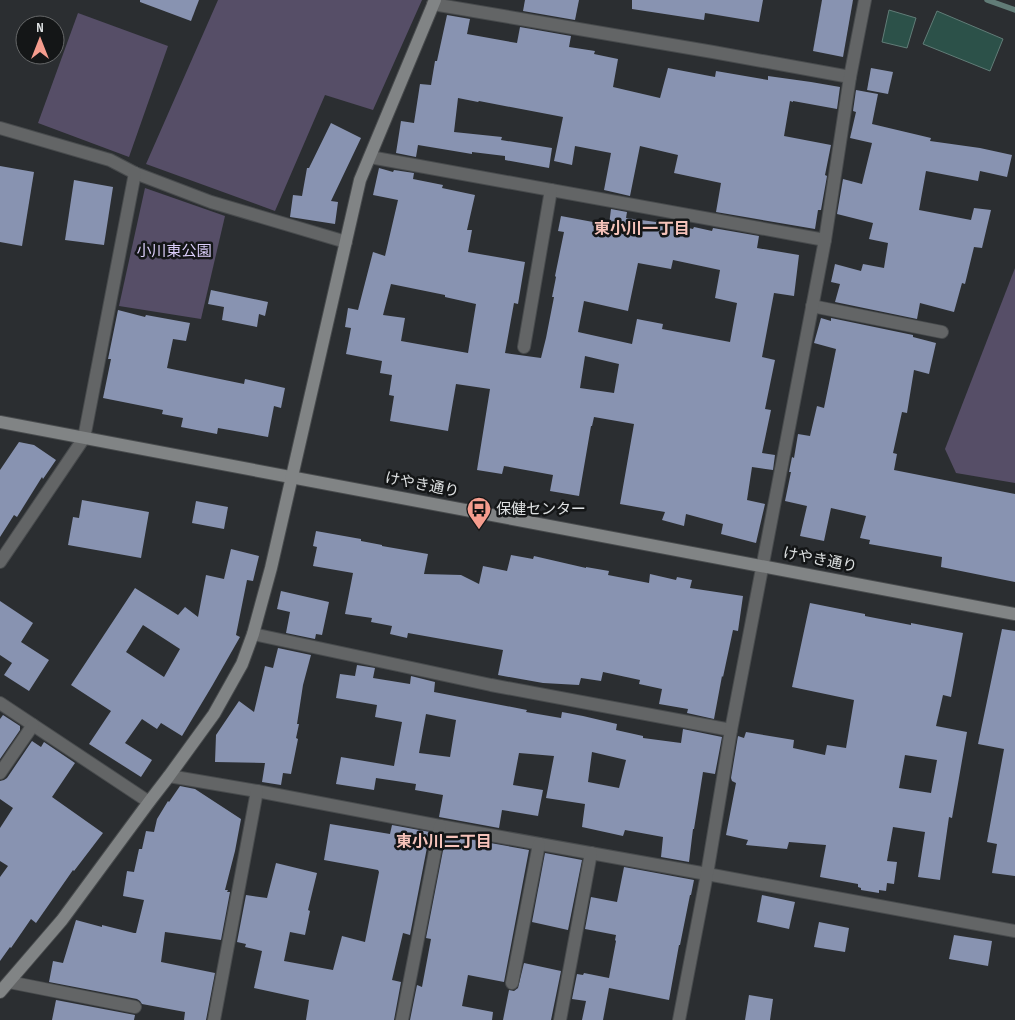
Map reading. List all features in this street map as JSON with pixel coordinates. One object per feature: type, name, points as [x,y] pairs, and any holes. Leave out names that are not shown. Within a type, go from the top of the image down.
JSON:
[{"type":"street","points":[[679,1020],[707,874],[731,730],[825,240],[850,77],[865,0]]},
{"type":"street","points":[[0,992],[62,920],[169,776],[214,714],[242,664],[253,634],[271,568],[360,180],[434,2],[850,77]]},
{"type":"street","points":[[0,128],[110,160],[135,173],[211,202],[346,242]]},
{"type":"street","points":[[370,157],[825,240]]},
{"type":"street","points":[[0,562],[84,438],[135,173]]},
{"type":"street","points":[[524,348],[551,190]]},
{"type":"street","points":[[812,306],[942,332]]},
{"type":"street","name":"けやき通り","points":[[0,422],[1015,614]]},
{"type":"street","points":[[253,634],[491,685],[731,730]]},
{"type":"street","points":[[0,703],[149,802]]},
{"type":"street","points":[[0,773],[33,725]]},
{"type":"street","points":[[169,776],[1015,931]]},
{"type":"street","points":[[214,1020],[256,791]]},
{"type":"street","points":[[402,1020],[440,826]]},
{"type":"street","points":[[512,983],[539,844]]},
{"type":"street","points":[[560,1020],[591,853]]},
{"type":"street","points":[[9,982],[135,1007]]},
{"type":"green space","points":[[218,0],[422,0],[373,110],[325,95],[275,211],[146,164]]},
{"type":"green space","points":[[78,13],[168,46],[129,157],[38,123],[59,65],[65,65],[65,49]]},
{"type":"green space","name":"小川東公園","points":[[145,188],[225,216],[201,319],[119,306]]},
{"type":"green space","points":[[1015,268],[1015,483],[956,473],[945,449]]},
{"type":"shaded area","points":[[889,10],[916,18],[907,48],[882,42]]},
{"type":"shaded area","points":[[937,11],[1003,39],[990,71],[923,44]]},
{"type":"building","points":[[140,0],[199,0],[191,21],[140,2]]},
{"type":"building","points":[[525,0],[579,0],[575,20],[523,11]]},
{"type":"building","points":[[632,0],[763,0],[759,22],[705,13],[704,20],[632,9]]},
{"type":"building","points":[[822,0],[853,0],[843,57],[813,51]]},
{"type":"building","points":[[447,15],[470,19],[467,34],[517,43],[520,27],[571,36],[569,47],[595,51],[594,54],[618,59],[613,87],[660,98],[668,68],[715,77],[716,71],[768,80],[768,76],[840,87],[837,109],[790,101],[784,136],[831,145],[821,210],[818,210],[815,229],[716,212],[721,183],[674,173],[678,155],[640,146],[630,196],[604,190],[611,153],[575,146],[572,165],[554,161],[563,117],[479,101],[458,98],[454,132],[502,137],[501,140],[552,148],[549,168],[505,160],[505,156],[472,152],[472,154],[418,145],[416,157],[396,153],[401,121],[414,123],[420,84],[431,85]]},
{"type":"building","points":[[871,68],[893,72],[888,94],[867,90]]},
{"type":"building","points":[[856,90],[878,94],[872,124],[931,138],[930,141],[980,148],[1012,155],[1007,177],[980,171],[978,181],[926,171],[919,210],[971,220],[974,208],[991,210],[982,248],[974,247],[965,284],[962,283],[954,312],[920,303],[917,319],[835,302],[840,284],[831,282],[835,264],[861,271],[863,264],[884,268],[888,243],[869,239],[873,223],[837,214],[843,179],[862,184],[872,143],[850,138],[856,112],[853,111]]},
{"type":"building","points":[[331,123],[361,138],[331,201],[338,202],[335,224],[290,217],[293,195],[302,196],[307,168],[309,168]]},
{"type":"building","points":[[0,166],[34,172],[22,246],[0,242]]},
{"type":"building","points":[[379,168],[393,172],[394,170],[414,173],[413,179],[443,185],[442,188],[475,195],[467,230],[472,230],[468,252],[525,262],[518,304],[514,303],[505,353],[541,358],[554,297],[552,297],[555,276],[564,232],[558,231],[561,216],[609,225],[611,209],[627,212],[626,218],[656,221],[693,229],[694,227],[712,231],[713,228],[759,236],[757,248],[799,255],[794,296],[774,293],[762,357],[775,360],[765,409],[771,410],[762,453],[775,455],[773,470],[752,467],[747,500],[765,504],[756,543],[721,534],[723,524],[686,514],[684,526],[662,520],[665,512],[620,504],[634,424],[594,417],[579,496],[550,491],[553,475],[504,466],[502,474],[477,470],[490,389],[456,384],[448,431],[390,421],[394,396],[389,395],[392,375],[380,373],[382,361],[346,354],[351,328],[345,327],[348,308],[358,310],[373,252],[385,256],[398,200],[373,195]],"holes":[[[673,260],[720,270],[715,298],[737,303],[730,342],[662,329],[663,324],[637,319],[632,344],[578,332],[584,301],[628,311],[638,263],[671,269]],[[391,284],[445,295],[445,297],[476,304],[468,353],[401,341],[405,318],[383,315]],[[585,356],[619,364],[614,393],[580,388]]]},
{"type":"building","points":[[74,180],[113,187],[104,245],[65,240]]},
{"type":"building","points":[[211,290],[268,302],[265,316],[259,314],[257,327],[222,320],[224,307],[208,304]]},
{"type":"building","points":[[118,310],[145,317],[146,315],[190,323],[186,341],[173,339],[167,368],[244,384],[245,379],[285,388],[281,408],[274,406],[268,437],[218,428],[217,434],[181,427],[183,418],[162,414],[163,410],[103,398],[111,359],[108,359]]},
{"type":"building","points":[[821,318],[831,321],[831,318],[913,335],[913,337],[936,343],[929,374],[914,370],[907,413],[902,412],[893,453],[897,454],[894,470],[1015,494],[1015,582],[941,567],[942,557],[869,544],[870,540],[860,538],[866,516],[831,508],[824,541],[800,536],[807,506],[785,501],[791,472],[789,472],[792,457],[794,458],[798,434],[810,436],[817,406],[824,408],[836,349],[814,343]]},
{"type":"building","points":[[19,442],[34,445],[56,460],[43,479],[42,477],[17,517],[14,515],[0,537],[0,470]]},
{"type":"building","points":[[82,500],[149,512],[141,558],[68,545],[73,517],[79,518]]},
{"type":"building","points":[[196,501],[228,507],[224,529],[192,523]]},
{"type":"building","points":[[316,531],[428,554],[424,574],[461,575],[479,584],[483,566],[507,571],[511,555],[533,559],[534,556],[586,568],[609,571],[608,575],[649,583],[650,574],[676,580],[677,577],[692,580],[690,588],[743,596],[738,631],[733,630],[714,719],[687,713],[688,709],[659,704],[662,689],[639,684],[640,680],[603,672],[601,681],[581,678],[579,685],[543,683],[498,675],[503,650],[408,633],[407,638],[390,634],[392,626],[371,622],[372,618],[345,614],[353,573],[313,566],[317,547],[313,546]]},
{"type":"building","points":[[231,549],[259,556],[253,581],[247,580],[236,635],[240,637],[182,736],[161,723],[157,729],[142,719],[125,743],[152,760],[141,777],[89,744],[111,711],[71,685],[135,588],[178,615],[185,607],[198,617],[206,575],[224,579]],"holes":[[[143,625],[180,649],[164,677],[126,652]]]},
{"type":"building","points":[[281,591],[329,602],[322,635],[316,634],[315,639],[286,633],[290,612],[277,609]]},
{"type":"building","points":[[0,601],[33,623],[21,642],[49,660],[29,691],[4,675],[12,663],[0,655]]},
{"type":"building","points":[[810,603],[865,614],[865,616],[963,633],[951,697],[943,695],[936,726],[967,732],[952,818],[949,817],[940,880],[918,877],[925,832],[893,827],[887,861],[897,862],[894,884],[887,883],[886,891],[879,890],[879,893],[861,890],[858,884],[820,877],[826,845],[789,842],[787,849],[746,845],[748,840],[726,835],[736,783],[731,778],[738,736],[744,738],[746,732],[794,740],[793,748],[825,755],[827,745],[846,748],[854,700],[792,687]],"holes":[[[905,755],[937,760],[931,793],[899,788]]]},
{"type":"building","points":[[1002,629],[1015,631],[1015,876],[992,873],[997,844],[987,842],[1004,749],[978,744]]},
{"type":"building","points":[[278,648],[311,655],[303,685],[297,724],[299,724],[296,738],[298,739],[291,774],[283,773],[281,785],[262,782],[265,763],[215,762],[216,735],[239,701],[254,712],[265,666],[273,668]]},
{"type":"building","points":[[357,665],[375,668],[373,678],[410,684],[411,676],[435,682],[434,692],[561,718],[562,712],[583,716],[617,724],[616,730],[643,736],[643,738],[681,743],[683,729],[722,737],[715,774],[703,772],[689,862],[661,857],[663,837],[625,830],[623,836],[582,827],[585,804],[546,798],[554,756],[519,753],[513,785],[543,790],[538,816],[502,810],[499,828],[439,817],[443,795],[415,790],[416,784],[376,778],[374,790],[336,784],[341,757],[394,766],[402,722],[375,717],[377,705],[336,698],[340,674],[355,676]],"holes":[[[426,714],[456,720],[450,757],[419,753]],[[592,752],[626,760],[619,788],[588,782]]]},
{"type":"building","points":[[3,715],[20,726],[20,730],[0,759],[0,719]]},
{"type":"building","points":[[32,741],[41,747],[44,742],[75,763],[52,797],[103,833],[73,870],[36,923],[31,919],[0,961],[0,877],[8,866],[0,861],[0,828],[13,808],[0,799],[0,781],[7,778]]},
{"type":"building","points":[[180,786],[195,789],[241,819],[225,890],[230,892],[221,940],[165,932],[161,962],[215,973],[206,1020],[184,1020],[185,1012],[142,1004],[137,999],[49,982],[53,961],[63,963],[76,920],[136,933],[144,900],[123,896],[127,871],[134,872],[139,849],[142,849],[146,831],[154,832],[157,819]]},
{"type":"building","points":[[330,824],[390,834],[392,825],[430,832],[410,935],[403,933],[392,980],[401,982],[394,1020],[306,1020],[309,1000],[254,988],[262,951],[245,947],[246,944],[237,942],[246,895],[267,898],[276,863],[317,873],[308,910],[310,911],[305,935],[290,932],[284,961],[333,970],[342,936],[365,942],[379,872],[378,870],[324,860]]},
{"type":"building","points":[[446,835],[529,850],[504,982],[468,975],[462,1006],[493,1012],[492,1020],[410,1020],[417,985],[422,987],[431,939],[426,938]]},
{"type":"building","points":[[545,853],[582,860],[568,930],[532,922]]},
{"type":"building","points":[[624,867],[694,880],[669,1000],[609,988],[603,1020],[582,1020],[586,1001],[572,999],[577,974],[583,975],[584,973],[609,978],[616,941],[616,935],[585,929],[591,897],[617,902]]},
{"type":"building","points":[[762,895],[795,902],[789,929],[757,922]]},
{"type":"building","points":[[819,922],[849,928],[845,952],[814,947]]},
{"type":"building","points":[[954,935],[992,941],[988,966],[949,959]]},
{"type":"building","points":[[524,963],[561,971],[551,1020],[503,1020],[509,990],[514,991],[518,988]]},
{"type":"building","points":[[749,995],[773,999],[770,1020],[745,1020]]},
{"type":"building","points":[[56,1000],[135,1015],[134,1020],[52,1020]]},
{"type":"waterway","points":[[987,0],[1015,10]]},
{"type":"place","name":"保健センター","points":[[479,530]]},
{"type":"district","name":"東小川一丁目","points":[[642,229]]},
{"type":"district","name":"東小川二丁目","points":[[444,842]]}]
